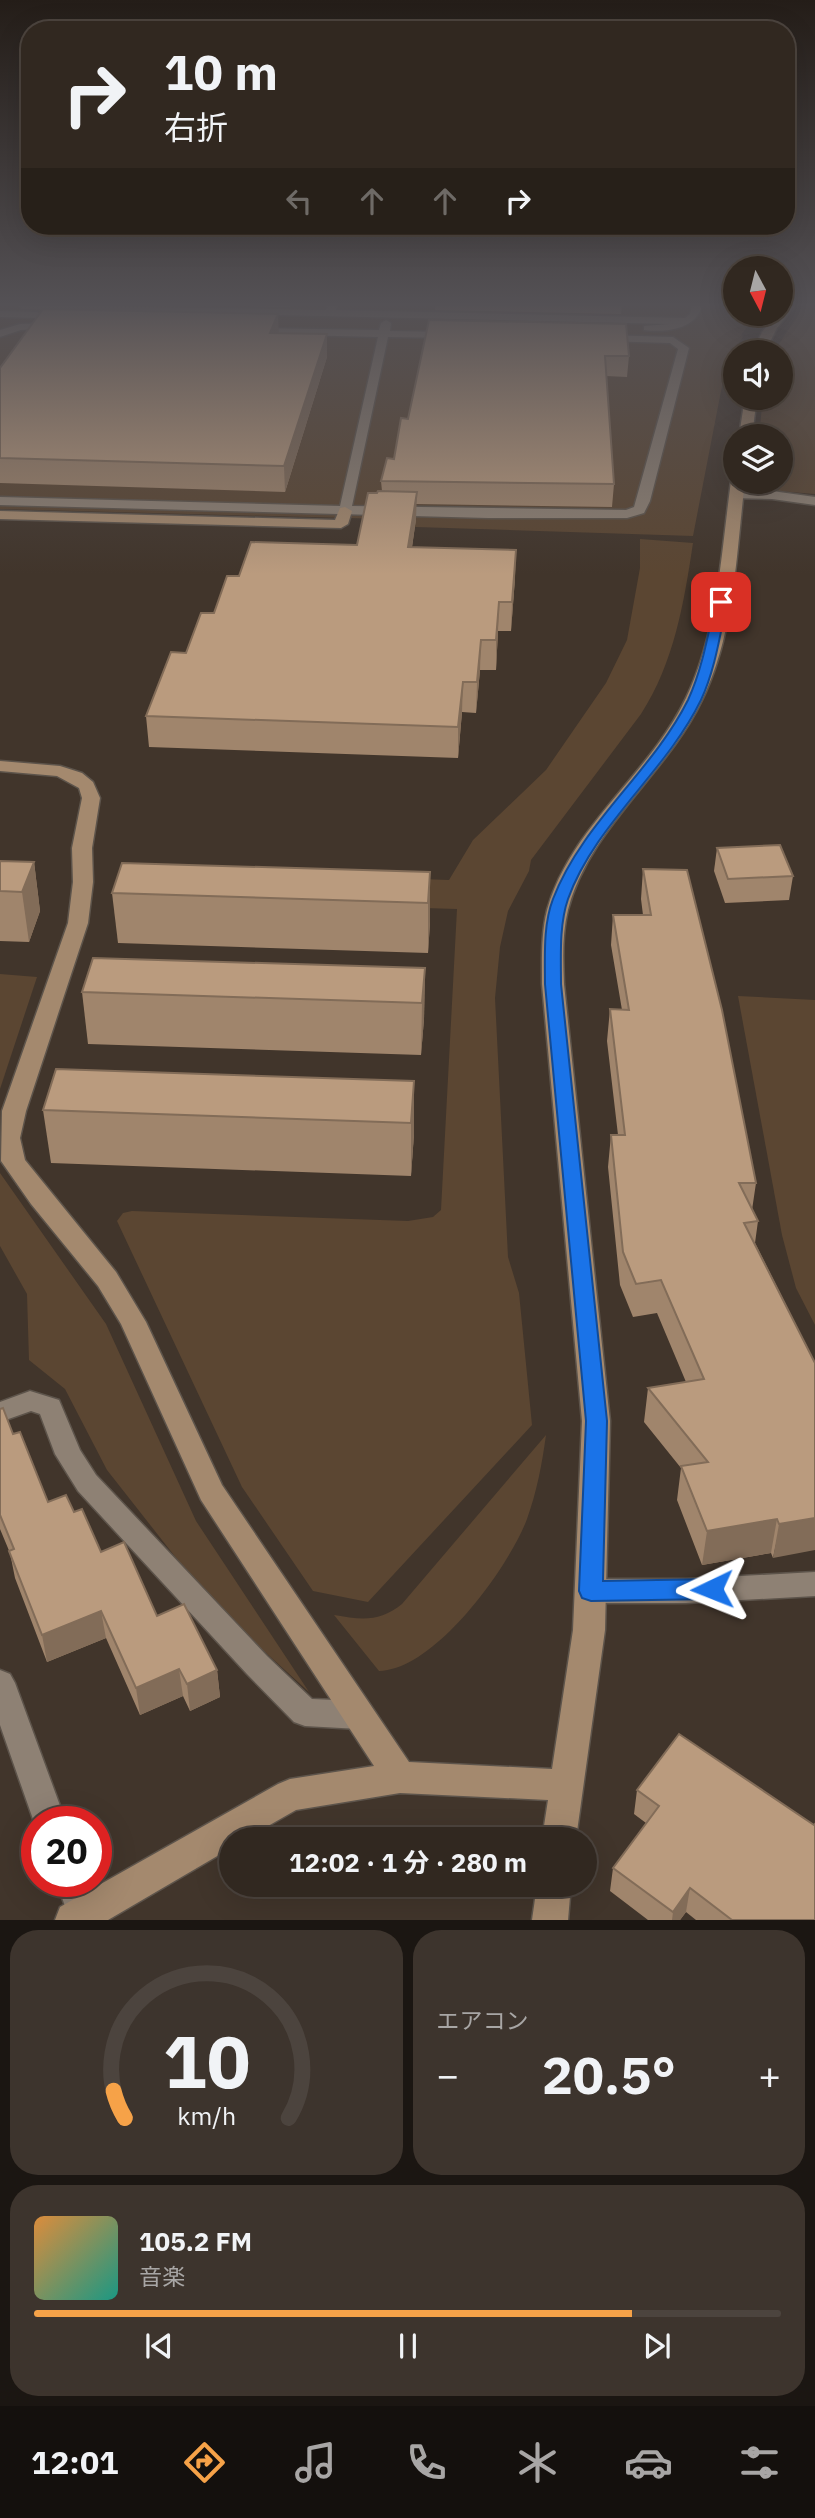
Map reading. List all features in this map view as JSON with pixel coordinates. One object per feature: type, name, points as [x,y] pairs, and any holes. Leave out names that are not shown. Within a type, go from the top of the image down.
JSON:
[{"type":"street","points":[[560,1827],[589,1630],[596,1421],[553,984],[553,942],[560,901],[580,858],[667,746],[695,699],[714,638],[736,494]]},
{"type":"street","points":[[0,515],[341,524],[345,511]]},
{"type":"street","points":[[0,766],[60,771],[76,777],[87,786],[91,798],[82,848],[83,882],[78,923],[14,1111],[8,1138],[13,1161],[107,1279],[133,1322],[211,1492],[400,1777]]},
{"type":"street","points":[[78,1917],[290,1795],[400,1777],[565,1785]]},
{"type":"street","points":[[550,1920],[553,1897]]},
{"type":"lane","points":[[345,511],[370,395]]},
{"type":"lane","points":[[0,501],[345,511],[627,514],[639,510],[644,500],[672,395]]},
{"type":"lane","points":[[767,494],[815,501]]},
{"type":"lane","points":[[0,1412],[30,1401],[50,1407],[68,1454],[87,1483],[257,1665],[305,1712],[359,1715]]},
{"type":"lane","points":[[591,1591],[686,1591],[815,1584]]},
{"type":"lane","points":[[0,1683],[44,1806]]},
{"type":"lane","points":[[75,1897],[78,1917]]},
{"type":"shaded area","points":[[0,395],[720,395],[693,536],[385,526],[386,519],[0,509]]},
{"type":"shaded area","points":[[793,395],[815,395],[815,494],[793,492],[793,424],[760,424],[762,410],[793,410]]},
{"type":"shaded area","points":[[640,539],[693,543],[686,588],[670,653],[641,714],[531,860],[529,871],[508,911],[500,947],[495,998],[508,1257],[519,1293],[532,1425],[368,1602],[313,1591],[242,1487],[117,1221],[123,1213],[132,1211],[408,1221],[433,1217],[441,1210],[457,909],[126,899],[122,869],[449,880],[473,840],[546,770],[606,683],[627,640],[640,568]]},
{"type":"shaded area","points":[[0,974],[37,977],[0,1089]]},
{"type":"shaded area","points":[[738,996],[815,1000],[815,1325],[796,1288],[782,1235]]},
{"type":"shaded area","points":[[0,1173],[106,1324],[196,1521],[309,1692],[254,1642],[184,1568],[107,1470],[65,1389],[29,1360],[27,1294],[0,1246]]},
{"type":"shaded area","points":[[546,1435],[539,1477],[527,1519],[518,1539],[487,1588],[446,1635],[423,1654],[401,1666],[379,1671],[334,1615],[353,1618],[378,1617],[402,1604]]},
{"type":"building","points":[[0,395],[307,395],[284,466],[0,458]]},
{"type":"building","points":[[413,395],[608,395],[614,484],[381,481],[387,458],[394,459],[401,418],[408,419]]},
{"type":"building","points":[[417,492],[408,547],[516,550],[512,602],[499,602],[496,640],[481,640],[477,682],[463,682],[458,727],[146,716],[171,652],[186,653],[201,613],[214,613],[227,576],[239,576],[251,542],[357,545],[368,493]]},
{"type":"building","points":[[780,845],[793,876],[728,879],[717,848]]},
{"type":"building","points":[[0,861],[34,862],[22,892],[0,891]]},
{"type":"building","points":[[122,863],[430,872],[428,903],[112,893]]},
{"type":"building","points":[[643,869],[687,870],[722,1010],[756,1183],[739,1183],[758,1221],[744,1223],[815,1363],[815,1518],[779,1524],[777,1519],[707,1531],[681,1466],[708,1462],[648,1388],[704,1379],[661,1280],[636,1284],[623,1252],[611,1135],[625,1135],[610,1009],[629,1010],[613,915],[651,915]]},
{"type":"building","points":[[93,958],[425,968],[422,1003],[82,992]]},
{"type":"building","points":[[56,1069],[414,1081],[411,1123],[43,1110]]},
{"type":"building","points":[[3,1408],[13,1434],[20,1432],[48,1502],[66,1495],[74,1512],[82,1509],[101,1552],[124,1542],[157,1616],[184,1604],[217,1670],[187,1684],[179,1669],[136,1688],[101,1611],[42,1635],[9,1551],[14,1549],[0,1515],[0,1409]]},
{"type":"building","points":[[679,1734],[815,1824],[815,1920],[732,1920],[690,1888],[673,1912],[613,1868],[659,1806],[637,1790]]},
{"type":"route","points":[[712,1589],[591,1591],[596,1421],[553,984],[553,942],[560,901],[580,858],[667,746],[695,699],[711,650],[721,602]]}]
